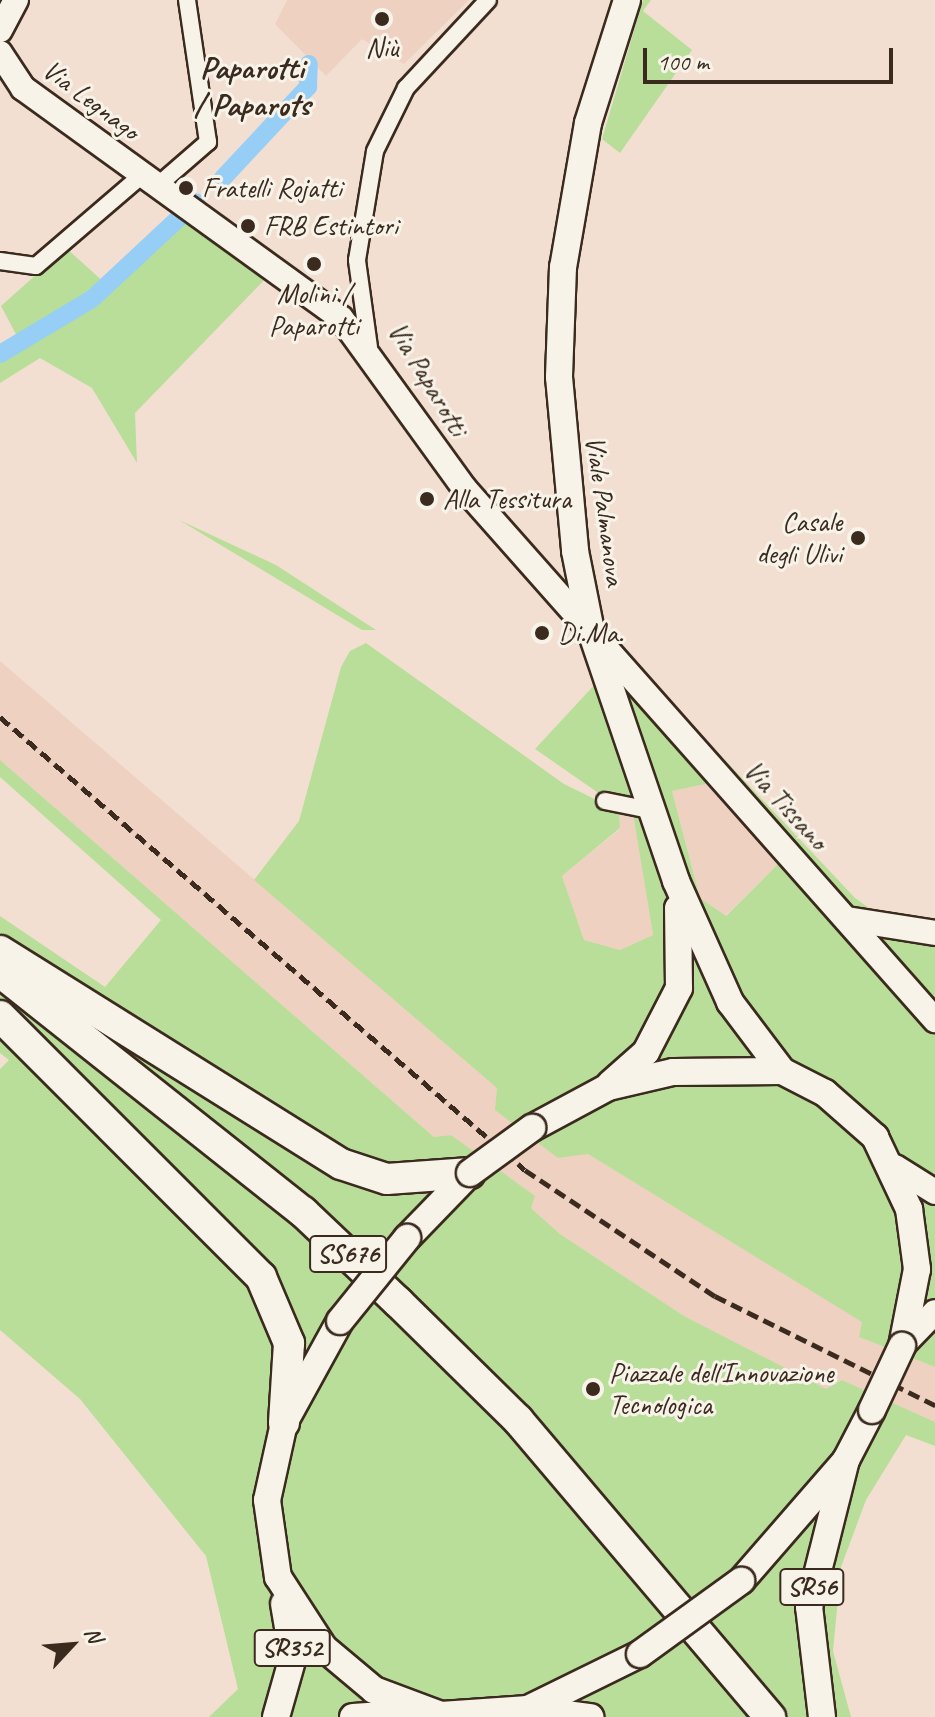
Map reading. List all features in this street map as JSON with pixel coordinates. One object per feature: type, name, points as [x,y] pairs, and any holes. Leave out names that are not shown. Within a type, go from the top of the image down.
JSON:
[{"type":"highway","points":[[0,951],[341,1164],[387,1179],[470,1173]]},
{"type":"highway","name":"SS676","points":[[0,972],[303,1212],[518,1420],[770,1717]]},
{"type":"highway","name":"SS676","points":[[0,991],[92,1058],[392,1311],[656,1579]]},
{"type":"highway","points":[[0,1016],[261,1277],[289,1343],[284,1423]]},
{"type":"main road","name":"Viale Palmanova","points":[[627,0],[582,154],[559,321],[567,493],[591,631],[676,881],[730,1002],[782,1071]]},
{"type":"main road","name":"Viale Palmanova","points":[[608,1087],[646,1052],[679,988],[676,881]]},
{"type":"main road","points":[[441,1715],[396,1701],[353,1675],[304,1626],[278,1577],[267,1500],[284,1423],[340,1321],[407,1238],[470,1173],[532,1128],[608,1087],[684,1070],[782,1071],[848,1111],[895,1167],[917,1269],[902,1346],[846,1460],[741,1581],[640,1654],[528,1709]]},
{"type":"main road","name":"SR56","points":[[822,1717],[809,1607],[846,1460]]},
{"type":"main road","name":"SR352","points":[[276,1717],[293,1657],[278,1577]]},
{"type":"main road","points":[[353,1717],[528,1709],[590,1717]]},
{"type":"street","points":[[0,30],[16,0]]},
{"type":"street","points":[[0,261],[36,266],[148,182],[208,142],[187,0]]},
{"type":"street","name":"Via Paparotti","points":[[488,0],[406,88],[375,151],[357,260],[370,352],[456,478],[591,631]]},
{"type":"street","name":"Via Legnago","points":[[0,53],[15,81],[188,212],[318,295],[370,352]]},
{"type":"street","name":"Via Tissano","points":[[591,631],[896,975],[930,1003]]},
{"type":"street","points":[[605,801],[650,810]]},
{"type":"street","points":[[847,919],[932,934]]},
{"type":"street","points":[[896,975],[932,934]]},
{"type":"street","points":[[895,1167],[935,1192]]},
{"type":"street","points":[[902,1346],[935,1312]]},
{"type":"shaded area","points":[[287,0],[469,0],[404,64],[362,39],[326,76],[275,24]]},
{"type":"shaded area","points":[[0,661],[497,1088],[496,1110],[588,1154],[863,1322],[859,1337],[935,1367],[935,1422],[842,1380],[826,1390],[684,1316],[560,1234],[451,1135],[434,1137],[0,760]]},
{"type":"shaded area","points":[[714,782],[782,860],[725,916],[700,898],[672,791]]},
{"type":"shaded area","points":[[619,811],[633,814],[653,935],[620,950],[584,940],[562,876],[620,829]]},
{"type":"green space","points":[[643,0],[651,0],[643,11],[692,50],[620,153],[602,139]]},
{"type":"green space","points":[[185,217],[273,271],[135,413],[137,463],[92,388],[40,358],[0,383],[0,360],[94,302]]},
{"type":"green space","points":[[66,248],[105,283],[18,338],[1,306]]},
{"type":"green space","points":[[179,520],[276,565],[376,630],[362,630]]},
{"type":"green space","points":[[366,643],[564,784],[619,811],[620,828],[562,876],[584,940],[620,950],[653,935],[633,814],[628,795],[597,792],[535,749],[624,653],[855,898],[877,914],[935,921],[935,1367],[859,1337],[862,1322],[588,1154],[558,1158],[495,1110],[497,1088],[254,880],[299,821],[341,667],[350,651]],"holes":[[[715,782],[782,860],[726,916],[700,898],[672,791]]]},
{"type":"green space","points":[[0,760],[434,1137],[451,1135],[535,1196],[531,1208],[560,1234],[684,1316],[826,1389],[842,1380],[935,1422],[935,1446],[906,1435],[866,1500],[841,1567],[833,1651],[851,1717],[209,1717],[238,1689],[206,1556],[80,1399],[0,1330],[0,1069],[9,1060],[0,1053],[0,916],[105,987],[161,920],[0,777]]},
{"type":"waterway","points":[[223,178],[308,87],[309,64]]},
{"type":"waterway","points":[[0,354],[92,299],[196,202]]},
{"type":"railway","points":[[0,717],[525,1170],[715,1296],[935,1405]]},
{"type":"place","name":"Niù","points":[[382,19]]},
{"type":"place","name":"Fratelli Rojatti","points":[[186,188]]},
{"type":"place","name":"FRB Estintori","points":[[248,226]]},
{"type":"place","name":"Molini / Paparotti","points":[[314,264]]},
{"type":"place","name":"Alla Tessitura","points":[[427,499]]},
{"type":"place","name":"Casale degli Ulivi","points":[[858,538]]},
{"type":"place","name":"Di.Ma.","points":[[542,633]]},
{"type":"place","name":"Piazzale dell'Innovazione Tecnologica","points":[[593,1389]]},
{"type":"district","name":"Paparotti / Paparots","points":[[252,88]]}]
